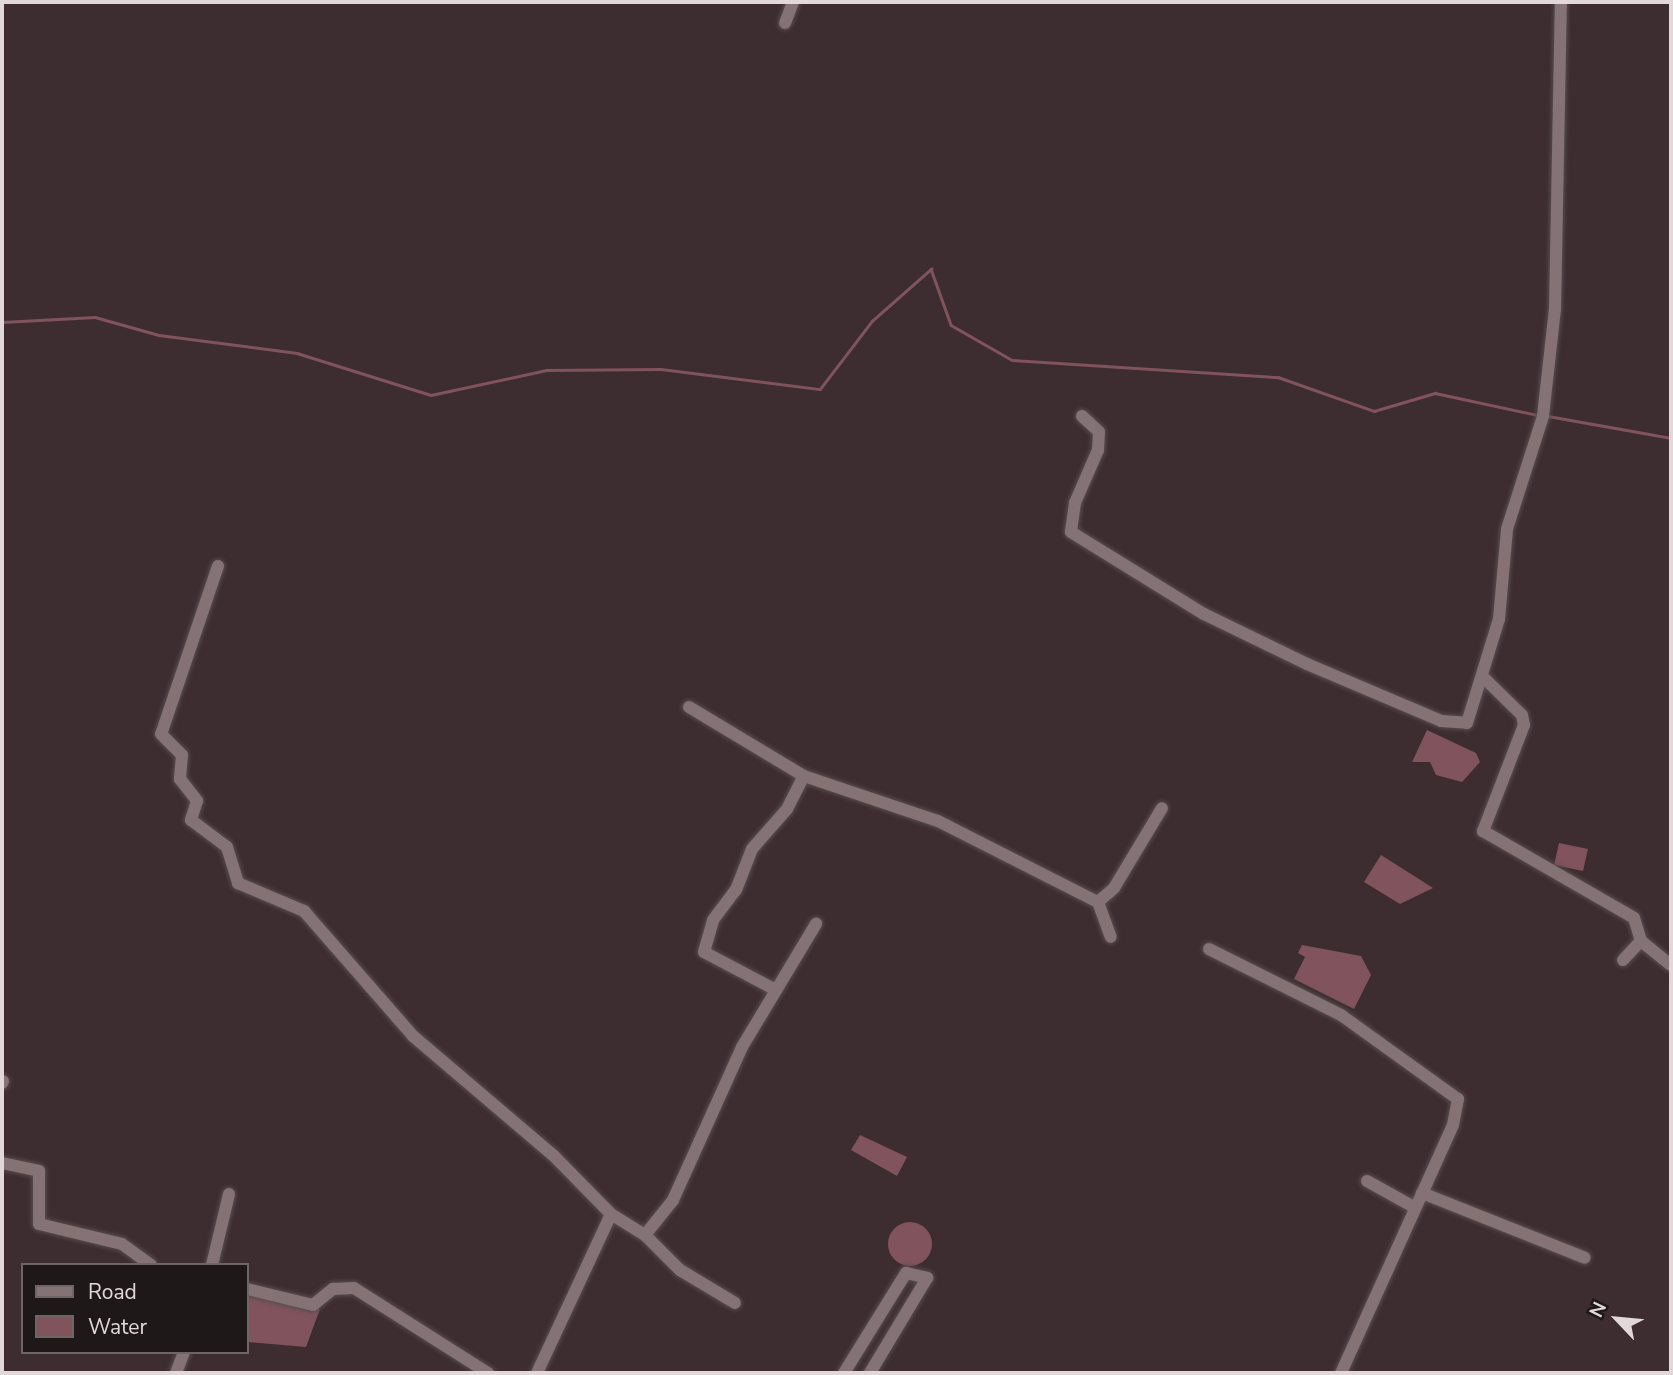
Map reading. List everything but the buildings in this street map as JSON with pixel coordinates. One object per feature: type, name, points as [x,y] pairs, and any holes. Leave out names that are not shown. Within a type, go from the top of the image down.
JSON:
[{"type":"street","points":[[785,23],[793,2]]},
{"type":"street","points":[[1082,416],[1099,432],[1098,450],[1075,502],[1071,532],[1204,614],[1441,721],[1467,723],[1483,677],[1507,577],[1507,529],[1543,416],[1555,309],[1561,2]]},
{"type":"street","points":[[218,566],[161,734],[182,755],[180,779],[197,801],[191,820],[227,847],[238,883],[304,911],[413,1036],[553,1155],[611,1214],[645,1236],[680,1270],[735,1303]]},
{"type":"street","points":[[1483,677],[1522,715],[1524,725],[1483,831],[1634,918],[1642,941],[1671,965]]},
{"type":"street","points":[[688,707],[804,776],[938,821],[1098,902],[1111,937]]},
{"type":"street","points":[[776,990],[704,952],[713,920],[804,776]]},
{"type":"street","points":[[1098,902],[1114,888],[1162,808]]},
{"type":"street","points":[[645,1236],[673,1200],[742,1047],[816,924]]},
{"type":"street","points":[[1623,960],[1642,941]]},
{"type":"street","points":[[1209,949],[1341,1015],[1455,1093],[1453,1125],[1341,1373]]},
{"type":"street","points":[[2,1163],[39,1171],[39,1224],[122,1244],[148,1263]]},
{"type":"street","points":[[1367,1181],[1414,1208]]},
{"type":"street","points":[[1422,1193],[1585,1258]]},
{"type":"street","points":[[212,1263],[229,1194]]},
{"type":"street","points":[[537,1373],[611,1214]]},
{"type":"street","points":[[844,1373],[913,1270],[927,1278],[870,1373]]},
{"type":"street","points":[[248,1289],[313,1305],[333,1289],[355,1288],[488,1373]]},
{"type":"street","points":[[176,1373],[183,1354]]},
{"type":"water","points":[[1427,730],[1476,753],[1480,762],[1462,782],[1436,775],[1430,762],[1412,762]]},
{"type":"water","points":[[1559,843],[1588,849],[1583,871],[1554,865]]},
{"type":"water","points":[[1381,855],[1433,888],[1400,904],[1364,882]]},
{"type":"water","points":[[1302,945],[1361,956],[1371,975],[1354,1009],[1294,979],[1305,957],[1298,953]]},
{"type":"water","points":[[860,1135],[907,1157],[897,1176],[851,1150]]},
{"type":"water","points":[[910,1222],[925,1229],[932,1244],[925,1259],[910,1266],[895,1259],[888,1244],[895,1229]]},
{"type":"water","points":[[248,1296],[320,1309],[306,1347],[248,1342]]},
{"type":"waterway","points":[[2,322],[95,317],[159,335],[297,353],[431,395],[547,370],[661,369],[820,389],[872,321],[931,269],[951,325],[1012,360],[1278,377],[1374,411],[1435,393],[1538,415]]},
{"type":"waterway","points":[[1548,416],[1671,438]]}]
